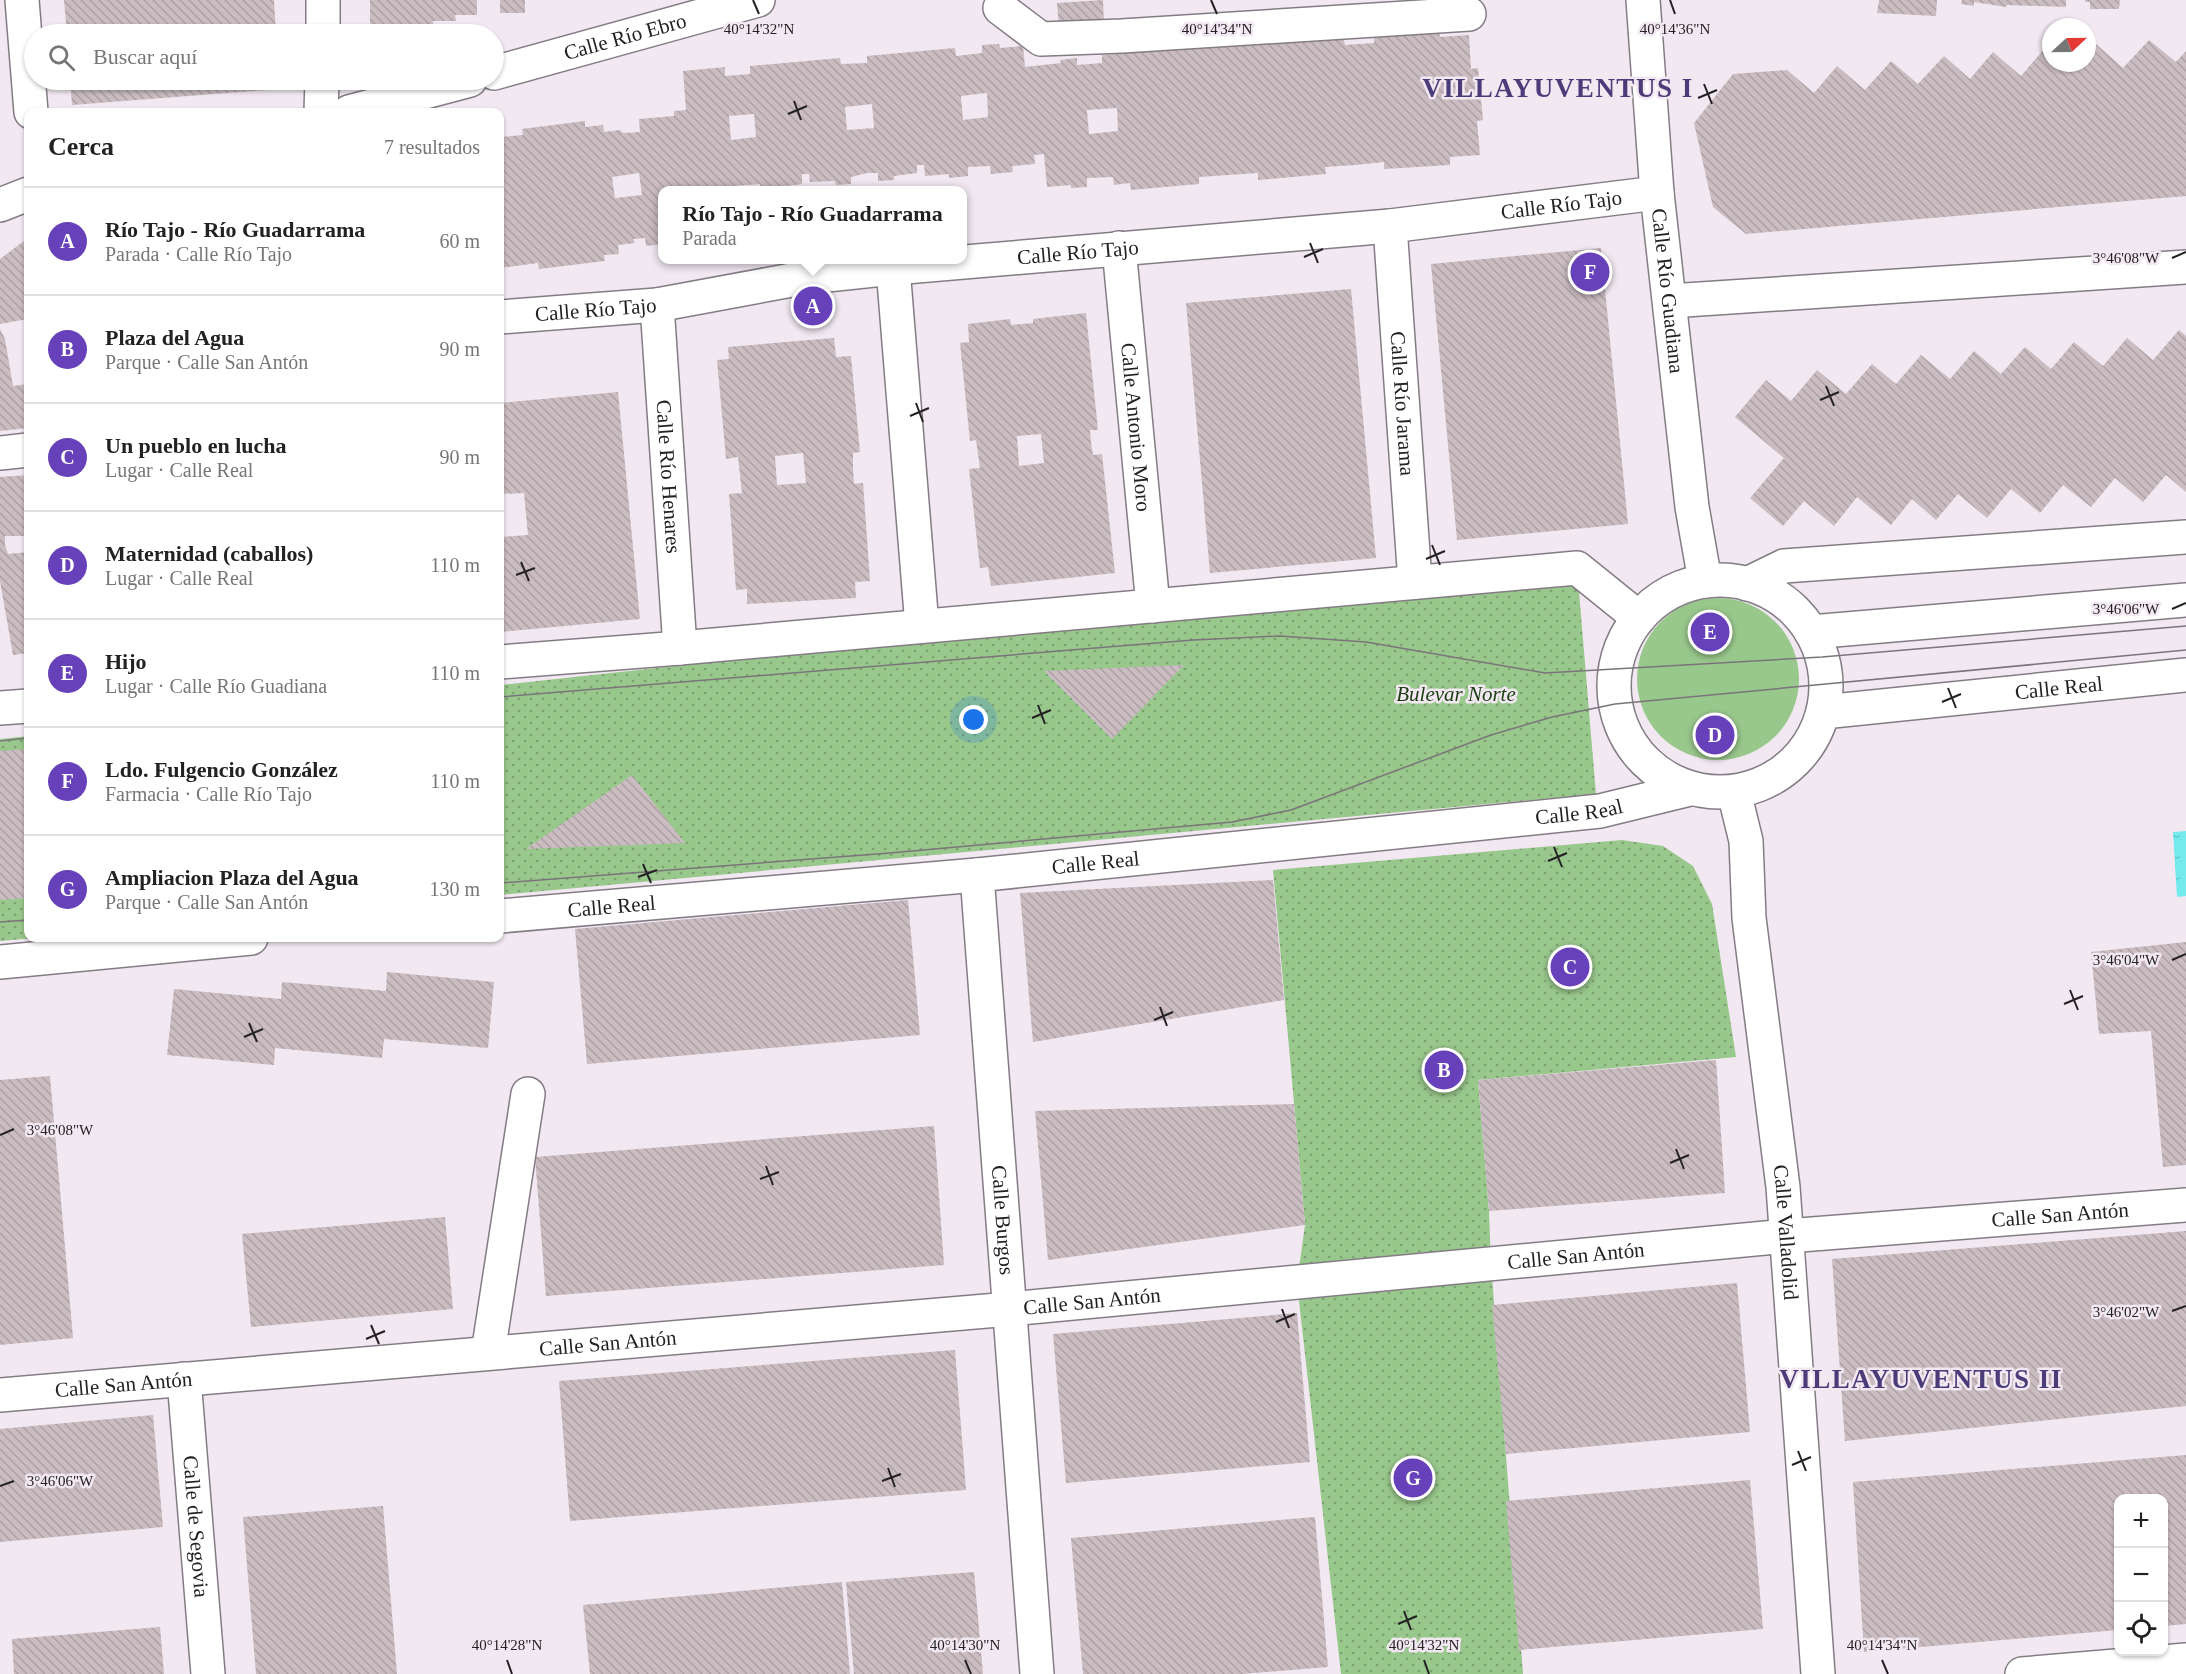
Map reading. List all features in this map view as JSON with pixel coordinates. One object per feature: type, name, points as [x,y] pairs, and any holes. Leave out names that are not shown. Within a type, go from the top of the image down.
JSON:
[{"type":"street","points":[[22,0],[24,25]]},
{"type":"street","points":[[323,0],[323,24]]},
{"type":"street","name":"Calle Río Guadiana","points":[[1643,0],[1657,193],[1692,507],[1705,581]]},
{"type":"street","name":"Calle Río Ebro","points":[[504,70],[758,1]]},
{"type":"street","points":[[1000,8],[1041,39],[1469,14]]},
{"type":"street","points":[[29,90],[31,108]]},
{"type":"street","points":[[321,108],[322,90]]},
{"type":"street","points":[[364,108],[432,90]]},
{"type":"street","name":"Calle Río Tajo","points":[[967,261],[1390,226],[1657,193]]},
{"type":"street","points":[[0,205],[24,196]]},
{"type":"street","name":"Calle Río Jarama","points":[[1390,226],[1415,582]]},
{"type":"street","name":"Calle Antonio Moro","points":[[1119,248],[1154,606]]},
{"type":"street","name":"Calle Río Tajo","points":[[504,317],[657,305],[808,277],[938,264]]},
{"type":"street","points":[[1670,301],[2186,267]]},
{"type":"street","points":[[893,268],[922,626]]},
{"type":"street","name":"Calle Río Henares","points":[[657,305],[680,648]]},
{"type":"street","points":[[0,453],[24,450]]},
{"type":"street","points":[[1747,584],[1785,566],[2186,537]]},
{"type":"street","points":[[504,662],[1577,568],[1639,618]]},
{"type":"street","points":[[1726,580],[1747,584],[1772,594],[1794,610],[1811,632],[1822,657],[1824,669],[1826,686],[1823,712],[1811,742],[1790,766],[1764,783],[1734,792],[1712,793],[1690,789],[1663,776],[1641,757],[1624,732],[1615,704],[1614,670],[1623,642],[1639,618],[1657,600],[1680,587],[1705,581],[1726,580]]},
{"type":"street","points":[[1811,632],[2186,600]]},
{"type":"street","name":"Calle Real","points":[[1823,712],[2186,675]]},
{"type":"street","points":[[0,708],[24,706]]},
{"type":"street","name":"Calle Real","points":[[504,916],[977,875],[1600,811],[1690,789]]},
{"type":"street","name":"Calle Valladolid","points":[[1734,792],[1746,841],[1749,918],[1787,1236],[1818,1674]]},
{"type":"street","name":"Calle Burgos","points":[[977,875],[1037,1674]]},
{"type":"street","points":[[0,962],[209,942]]},
{"type":"street","points":[[488,1353],[528,1094]]},
{"type":"street","name":"Calle San Antón","points":[[0,1395],[1010,1309],[1787,1236],[2186,1205]]},
{"type":"street","name":"Calle de Segovia","points":[[184,1379],[208,1674]]},
{"type":"street","points":[[2022,1674],[2186,1660]]},
{"type":"green space","name":"Bulevar Norte","points":[[1577,568],[1596,794],[504,895],[504,685]]},
{"type":"green space","points":[[1718,598],[1749,604],[1775,622],[1793,648],[1799,679],[1793,710],[1775,736],[1749,754],[1718,760],[1687,754],[1661,736],[1643,710],[1637,679],[1643,648],[1661,622],[1687,604]]},
{"type":"green space","points":[[24,736],[24,939],[0,941],[0,739]]},
{"type":"green space","points":[[1622,840],[1663,846],[1693,866],[1712,904],[1736,1057],[1478,1080],[1523,1674],[1341,1674],[1297,1283],[1305,1225],[1273,870]]},
{"type":"water","points":[[2186,831],[2186,896],[2177,897],[2173,832]]},
{"type":"building","points":[[64,0],[274,0],[275,24],[66,24]]},
{"type":"building","points":[[370,0],[477,0],[477,15],[455,15],[456,21],[433,21],[433,24],[370,24]]},
{"type":"building","points":[[500,0],[525,0],[525,13],[500,13]]},
{"type":"building","points":[[1103,0],[1104,24],[1059,27],[1057,3]]},
{"type":"building","points":[[1879,0],[1937,0],[1936,16],[1877,13]]},
{"type":"building","points":[[1962,0],[2066,0],[2066,7],[2007,5],[2006,7],[1974,2],[1974,6],[1961,4]]},
{"type":"building","points":[[2085,0],[2120,0],[2119,9],[2090,9],[2090,2],[2085,2]]},
{"type":"building","points":[[1439,31],[1440,37],[1469,35],[1471,69],[1478,68],[1483,120],[1477,121],[1480,155],[1450,157],[1450,165],[1384,169],[1384,162],[1325,167],[1326,174],[1258,180],[1258,173],[1199,177],[1199,184],[1131,190],[1130,183],[1114,185],[1113,177],[1087,178],[1087,187],[1071,188],[1071,185],[1047,187],[1044,154],[1034,155],[1035,164],[1012,166],[1013,172],[991,174],[990,166],[968,167],[968,176],[949,178],[949,174],[925,176],[924,165],[917,165],[917,173],[894,176],[894,180],[878,181],[878,173],[867,173],[851,177],[851,184],[836,185],[835,181],[810,182],[809,174],[802,174],[802,184],[786,186],[760,186],[760,184],[658,186],[658,245],[646,246],[645,238],[633,239],[635,243],[618,245],[619,254],[604,255],[605,261],[539,269],[538,263],[504,267],[504,137],[523,135],[522,129],[585,121],[585,127],[603,125],[604,132],[620,130],[623,133],[640,132],[639,119],[674,116],[674,111],[686,110],[683,71],[725,67],[725,76],[750,74],[750,66],[840,58],[841,64],[867,63],[867,56],[955,48],[956,56],[982,53],[982,45],[999,44],[1000,48],[1023,46],[1025,67],[1061,63],[1060,60],[1077,58],[1077,65],[1102,63],[1102,55],[1119,54],[1118,47],[1343,36],[1345,45],[1374,43],[1374,36]],"holes":[[[987,93],[988,117],[963,120],[961,96]],[[872,104],[874,128],[847,130],[845,107]],[[1117,108],[1118,131],[1089,134],[1087,110]],[[754,114],[756,137],[731,140],[729,116]],[[639,173],[642,195],[615,198],[612,177]]]},
{"type":"building","points":[[2149,40],[2176,62],[2186,51],[2186,196],[1746,234],[1713,207],[1694,123],[1733,74],[1787,70],[1814,93],[1837,66],[1865,90],[1891,61],[1918,84],[1944,56],[1970,79],[1993,52],[2021,76],[2042,52],[2042,72],[2096,72],[2096,44],[2123,68]]},
{"type":"building","points":[[71,90],[267,90],[72,105]]},
{"type":"building","points":[[24,241],[24,320],[0,324],[0,259]]},
{"type":"building","points":[[1601,248],[1628,524],[1457,540],[1431,264]]},
{"type":"building","points":[[1351,289],[1376,558],[1210,573],[1186,303]]},
{"type":"building","points":[[1086,313],[1098,430],[1090,430],[1091,443],[1093,455],[1102,454],[1115,573],[991,586],[988,567],[980,568],[969,469],[980,468],[976,440],[970,441],[960,343],[969,342],[968,324],[1010,319],[1011,325],[1033,323],[1033,319]],"holes":[[[1041,434],[1044,463],[1019,466],[1017,436]]]},
{"type":"building","points":[[0,329],[5,339],[13,386],[24,385],[24,428],[0,431]]},
{"type":"building","points":[[2179,330],[2186,336],[2186,492],[2166,475],[2143,502],[2115,478],[2091,507],[2063,485],[2040,513],[2011,489],[1987,518],[1958,494],[1936,520],[1912,499],[1891,525],[1857,497],[1834,526],[1804,501],[1783,526],[1750,498],[1784,458],[1735,417],[1766,380],[1791,401],[1817,370],[1846,394],[1872,364],[1896,384],[1921,355],[1950,379],[1974,351],[2001,374],[2025,347],[2051,369],[2074,342],[2103,366],[2127,338],[2153,360]]},
{"type":"building","points":[[834,338],[836,357],[851,356],[860,452],[853,453],[854,484],[863,483],[870,581],[855,582],[856,598],[747,604],[747,589],[736,590],[729,494],[742,493],[738,457],[726,459],[717,360],[729,359],[728,347]],"holes":[[[803,453],[806,483],[777,485],[775,456]]]},
{"type":"building","points":[[618,392],[640,619],[504,632],[504,537],[528,535],[524,493],[504,494],[504,403]]},
{"type":"building","points":[[24,475],[24,536],[5,536],[8,554],[24,552],[24,654],[13,655],[0,581],[0,477]]},
{"type":"building","points":[[1184,665],[1112,739],[1044,671]]},
{"type":"building","points":[[24,749],[24,898],[0,900],[0,751]]},
{"type":"building","points":[[632,775],[685,843],[526,849]]},
{"type":"building","points":[[1273,880],[1284,1000],[1033,1042],[1020,893]]},
{"type":"building","points":[[908,900],[920,1035],[587,1064],[575,929]]},
{"type":"building","points":[[2186,942],[2186,1165],[2163,1167],[2151,1031],[2099,1034],[2091,952]]},
{"type":"building","points":[[387,972],[494,982],[488,1048],[384,1039],[382,1058],[275,1048],[274,1065],[167,1055],[174,989],[281,999],[282,982],[386,991]]},
{"type":"building","points":[[1716,1060],[1725,1193],[1489,1211],[1478,1080]]},
{"type":"building","points":[[50,1076],[73,1338],[0,1345],[0,1080]]},
{"type":"building","points":[[1294,1104],[1305,1225],[1048,1260],[1035,1111]]},
{"type":"building","points":[[934,1126],[944,1265],[546,1296],[535,1157]]},
{"type":"building","points":[[445,1217],[453,1309],[251,1327],[242,1234]]},
{"type":"building","points":[[2186,1231],[2186,1406],[1845,1441],[1832,1259]]},
{"type":"building","points":[[1737,1283],[1750,1432],[1506,1454],[1492,1305]]},
{"type":"building","points":[[1297,1313],[1310,1462],[1066,1483],[1053,1334]]},
{"type":"building","points":[[955,1350],[966,1490],[570,1521],[559,1381]]},
{"type":"building","points":[[153,1415],[163,1527],[0,1542],[0,1429]]},
{"type":"building","points":[[2186,1455],[2186,1624],[2168,1626],[2168,1494],[2114,1494],[2114,1630],[1864,1652],[1853,1482]]},
{"type":"building","points":[[1750,1480],[1763,1629],[1519,1650],[1506,1501]]},
{"type":"building","points":[[383,1506],[397,1674],[256,1674],[243,1517]]},
{"type":"building","points":[[1315,1517],[1328,1667],[1243,1674],[1083,1674],[1071,1538]]},
{"type":"building","points":[[974,1572],[983,1674],[854,1674],[846,1582]]},
{"type":"building","points":[[842,1582],[850,1674],[590,1674],[583,1605]]},
{"type":"building","points":[[160,1627],[164,1674],[14,1674],[12,1639]]},
{"type":"tram line","points":[[504,697],[1193,640],[1280,636],[1366,642],[1545,673],[1822,657],[2186,626]]},
{"type":"tram line","points":[[504,883],[890,853],[1232,822],[1291,810],[1491,735],[1552,717],[1615,704],[2186,650]]},
{"type":"tram line","points":[[0,741],[24,738]]},
{"type":"tram line","points":[[0,922],[24,920]]},
{"type":"place","name":"Ldo. Fulgencio González","points":[[1590,272]]},
{"type":"place","name":"Río Tajo - Río Guadarrama","points":[[813,306]]},
{"type":"place","name":"Hijo","points":[[1710,632]]},
{"type":"place","name":"Maternidad (caballos)","points":[[1715,735]]},
{"type":"place","name":"Un pueblo en lucha","points":[[1570,967]]},
{"type":"place","name":"Plaza del Agua","points":[[1444,1070]]},
{"type":"place","name":"Ampliacion Plaza del Agua","points":[[1413,1478]]},
{"type":"district","name":"VILLAYUVENTUS I","points":[[1558,88]]},
{"type":"district","name":"VILLAYUVENTUS II","points":[[1921,1379]]}]
